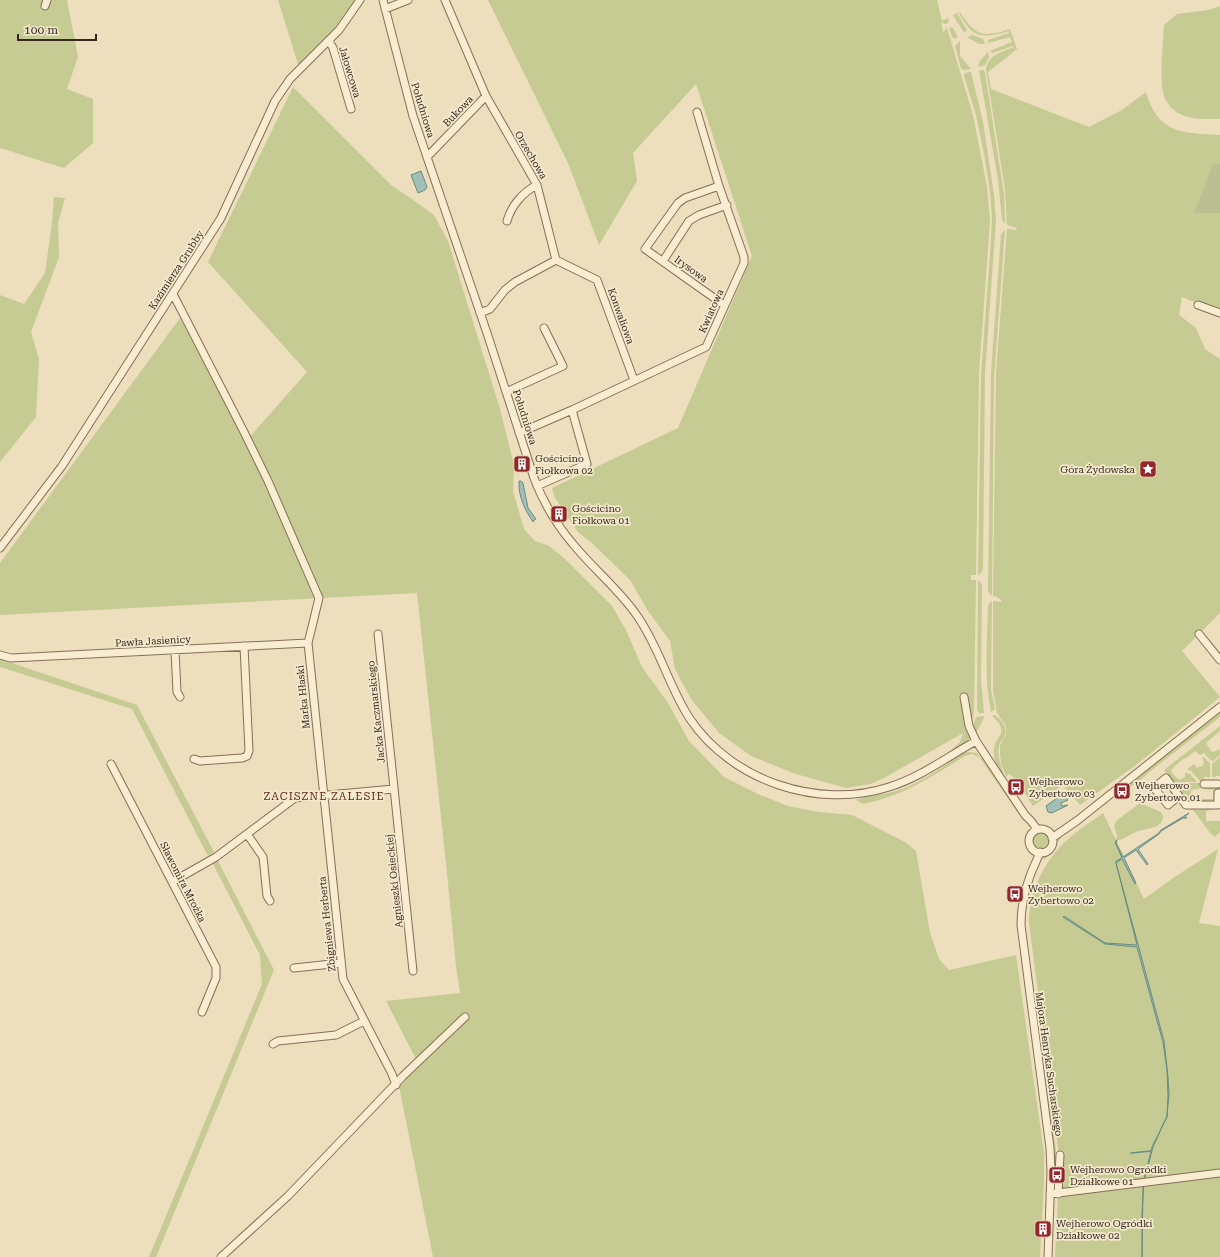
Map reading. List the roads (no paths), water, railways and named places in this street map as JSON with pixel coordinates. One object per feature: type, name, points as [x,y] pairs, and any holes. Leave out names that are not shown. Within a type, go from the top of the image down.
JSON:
[{"type":"street","name":"Kazimierza Grubby","points":[[0,548],[62,466],[221,218],[280,92],[290,79],[329,41],[348,18],[360,0]]},
{"type":"street","name":"Południowa","points":[[383,0],[413,116],[537,486],[551,514],[566,536],[585,558],[622,595],[639,619],[684,708],[698,729],[729,759],[752,774],[777,785],[795,790],[834,795],[876,790],[918,776],[976,741]]},
{"type":"street","points":[[385,9],[408,0]]},
{"type":"street","name":"Orzechowa","points":[[445,0],[486,96],[537,186],[556,260]]},
{"type":"street","name":"Jałowcowa","points":[[329,41],[333,48],[351,109]]},
{"type":"street","name":"Bukowa","points":[[427,157],[486,96]]},
{"type":"street","name":"Kwiatowa","points":[[519,433],[572,410],[706,346],[744,263],[744,256],[719,186],[697,112]]},
{"type":"street","points":[[507,221],[510,210],[514,204],[532,188],[537,186]]},
{"type":"street","name":"Irysowa","points":[[719,186],[685,198],[678,203],[645,249],[724,305]]},
{"type":"street","points":[[663,261],[689,221],[699,215],[726,205]]},
{"type":"street","points":[[480,313],[490,310],[505,290],[514,282],[556,260]]},
{"type":"street","name":"Konwaliowa","points":[[556,260],[597,280],[634,380]]},
{"type":"street","name":"Marka Hłaski","points":[[173,294],[268,481],[319,598],[308,643],[324,796]]},
{"type":"street","points":[[1198,305],[1220,313]]},
{"type":"street","points":[[506,392],[563,366],[544,328]]},
{"type":"street","points":[[537,486],[587,464],[572,410]]},
{"type":"street","name":"Jacka Kaczmarskiego","points":[[378,634],[394,789]]},
{"type":"street","points":[[1199,634],[1220,660]]},
{"type":"street","name":"Pawła Jasienicy","points":[[0,654],[11,658],[308,643]]},
{"type":"street","points":[[194,758],[200,761],[242,758],[247,756],[249,751],[244,646]]},
{"type":"street","points":[[175,650],[177,692],[180,697]]},
{"type":"street","points":[[964,697],[967,718],[976,741],[1025,815],[1027,824],[1035,831]]},
{"type":"street","points":[[1051,835],[1069,825],[1095,806],[1220,707]]},
{"type":"street","name":"Sławomira Mrożka","points":[[111,764],[216,967],[216,978],[202,1012]]},
{"type":"street","points":[[1179,796],[1186,805],[1219,805],[1219,782],[1204,784]]},
{"type":"street","points":[[172,882],[216,857],[295,798],[394,789]]},
{"type":"street","name":"Agnieszki Osieckiej","points":[[394,789],[413,971]]},
{"type":"street","name":"Zbigniewa Herberta","points":[[324,796],[343,979],[392,1074],[396,1086]]},
{"type":"street","points":[[1044,829],[1051,835],[1052,842],[1050,848],[1044,852],[1037,851],[1032,848],[1029,842],[1030,836],[1035,831],[1044,829]]},
{"type":"street","points":[[246,834],[263,857],[270,901]]},
{"type":"street","name":"Majora Henryka Sucharskiego","points":[[1037,851],[1021,913],[1021,937],[1050,1148],[1051,1172],[1056,1194],[1048,1257]]},
{"type":"street","points":[[294,968],[341,963]]},
{"type":"street","points":[[221,1257],[288,1196],[396,1086],[403,1076],[465,1017]]},
{"type":"street","points":[[273,1044],[278,1041],[336,1035],[364,1021]]},
{"type":"street","points":[[1060,1155],[1056,1194],[1220,1173]]},
{"type":"water","points":[[421,171],[427,187],[425,190],[418,193],[411,175]]},
{"type":"water","points":[[519,481],[523,483],[528,508],[536,519],[533,522],[523,503]]},
{"type":"water","points":[[1060,796],[1068,800],[1061,803],[1062,806],[1068,805],[1052,813],[1048,812],[1046,806]]},
{"type":"water","points":[[1189,813],[1185,816],[1187,818],[1183,818],[1161,831],[1159,834],[1138,849],[1148,864],[1147,865],[1136,850],[1124,858],[1136,883],[1135,884],[1122,859],[1116,863],[1116,861],[1122,858],[1115,842],[1117,840],[1116,843],[1123,857],[1159,833],[1161,830]]},
{"type":"water","points":[[1116,863],[1164,1041],[1168,1077],[1169,1094],[1167,1115],[1167,1070],[1163,1042],[1137,947],[1105,944],[1063,917],[1064,916],[1105,943],[1137,945]]},
{"type":"water","points":[[1162,1126],[1153,1147],[1144,1182],[1152,1147]]},
{"type":"water","points":[[1143,1200],[1142,1257],[1142,1214]]},
{"type":"waterway","points":[[1131,1153],[1151,1151]]},
{"type":"place","name":"Gościcino Fiołkowa 02","points":[[522,464]]},
{"type":"place","name":"Góra Żydowska","points":[[1148,469]]},
{"type":"place","name":"Gościcino Fiołkowa 01","points":[[559,514]]},
{"type":"place","name":"Wejherowo Zybertowo 03","points":[[1016,787]]},
{"type":"place","name":"Wejherowo Zybertowo 01","points":[[1122,791]]},
{"type":"place","name":"Wejherowo Zybertowo 02","points":[[1015,894]]},
{"type":"place","name":"Wejherowo Ogródki Działkowe 01","points":[[1057,1175]]},
{"type":"place","name":"Wejherowo Ogródki Działkowe 02","points":[[1043,1229]]},
{"type":"district","name":"ZACISZNE ZALESIE","points":[[324,796]]}]
